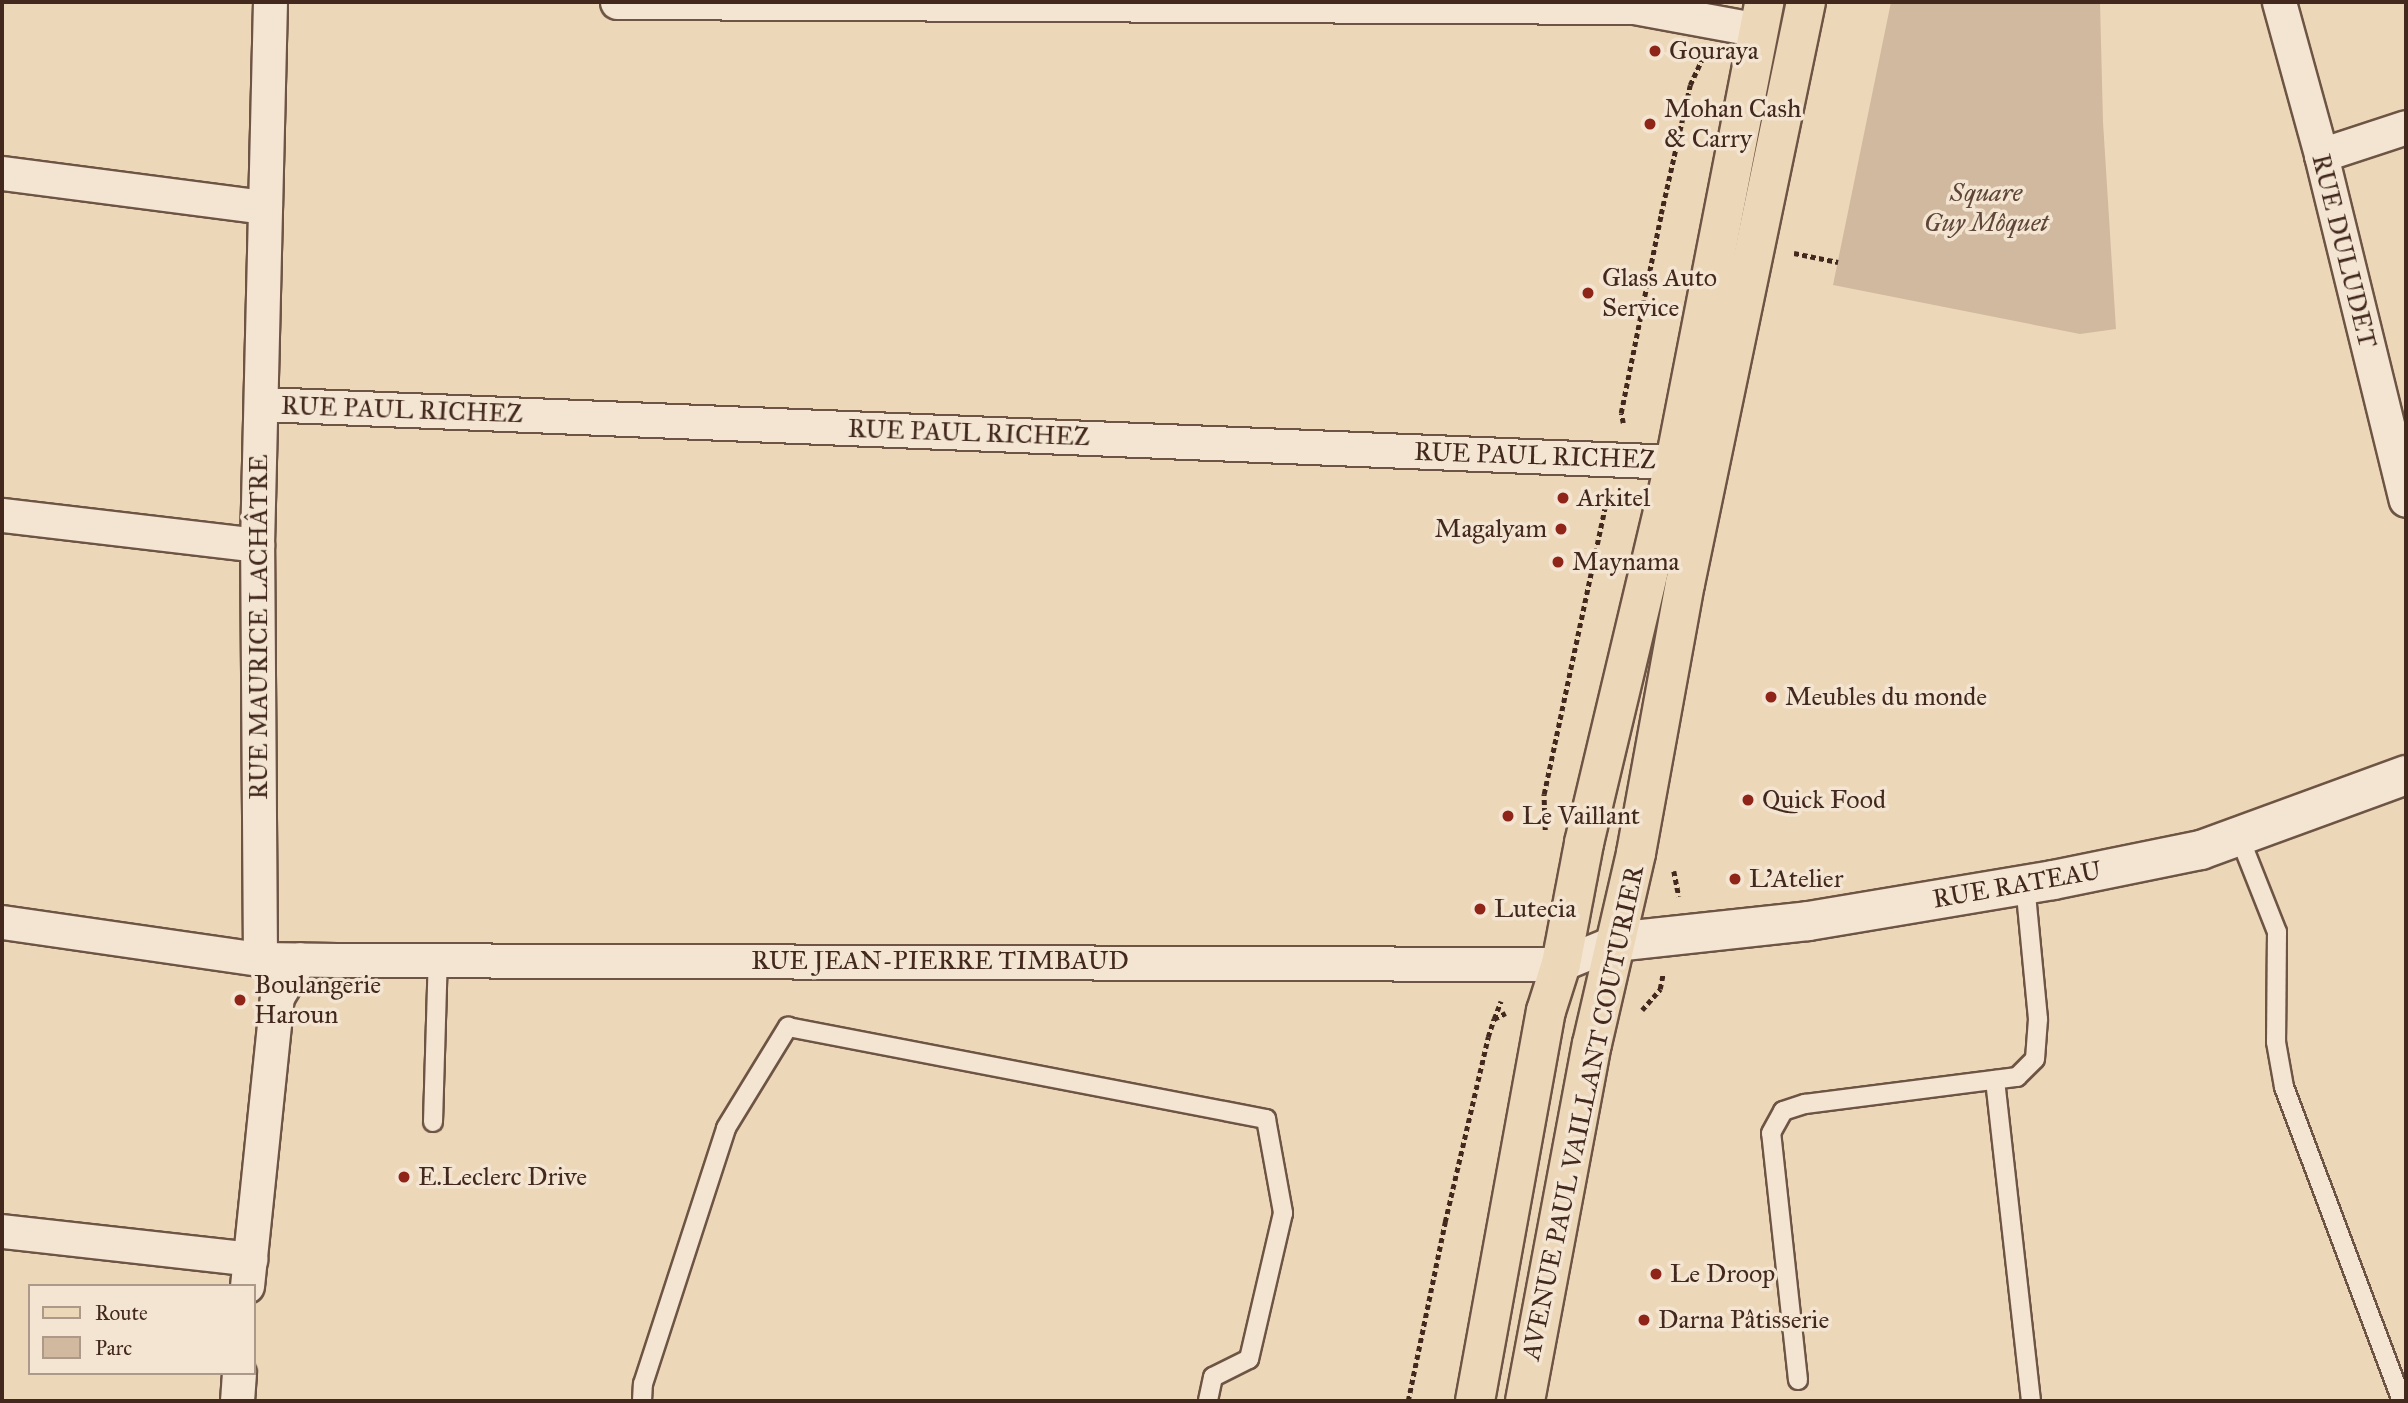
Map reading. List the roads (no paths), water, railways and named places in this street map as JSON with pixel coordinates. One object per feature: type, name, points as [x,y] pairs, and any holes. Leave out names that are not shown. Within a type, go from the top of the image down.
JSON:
[{"type":"main road","name":"AVENUE PAUL VAILLANT COUTURIER","points":[[1525,1401],[1569,1161],[1636,853],[1685,584],[1806,2]]},
{"type":"main road","name":"AVENUE PAUL VAILLANT COUTURIER","points":[[1475,1401],[1546,1012],[1561,964],[1584,843],[1675,462],[1762,16]]},
{"type":"street","name":"RUE MAURICE LACHÂTRE","points":[[260,958],[257,545],[270,2]]},
{"type":"street","points":[[617,2],[1634,7],[1762,16]]},
{"type":"street","name":"RUE DULUDET","points":[[2279,2],[2321,155],[2406,500]]},
{"type":"street","points":[[2321,155],[2406,127]]},
{"type":"street","points":[[2,173],[265,206]]},
{"type":"street","name":"RUE PAUL RICHEZ","points":[[262,404],[1675,462]]},
{"type":"street","points":[[2,515],[257,545]]},
{"type":"street","name":"RUE RATEAU","points":[[1615,942],[1808,921],[2025,885],[2201,850],[2406,775]]},
{"type":"street","name":"RUE JEAN-PIERRE TIMBAUD","points":[[2,922],[260,958],[300,959],[1561,964],[1615,942]]},
{"type":"street","points":[[2,1231],[248,1272],[277,997],[300,959]]},
{"type":"street","points":[[237,1401],[239,1375]]},
{"type":"lane","points":[[2239,836],[2277,932],[2276,1042],[2284,1087],[2402,1401]]},
{"type":"lane","points":[[1798,1380],[1771,1133],[1783,1111],[1805,1104],[2017,1077],[2035,1059],[2038,1019],[2025,885]]},
{"type":"lane","points":[[433,1122],[438,958]]},
{"type":"lane","points":[[642,1401],[643,1384],[726,1128],[788,1027],[1266,1119],[1283,1213],[1249,1359],[1213,1377],[1208,1401]]},
{"type":"lane","points":[[1995,1080],[2031,1401]]},
{"type":"place","name":"Gouraya","points":[[1655,51]]},
{"type":"place","name":"Mohan Cash & Carry","points":[[1650,124]]},
{"type":"place","name":"Glass Auto Service","points":[[1588,293]]},
{"type":"place","name":"Arkitel","points":[[1563,498]]},
{"type":"place","name":"Magalyam","points":[[1561,529]]},
{"type":"place","name":"Maynama","points":[[1558,562]]},
{"type":"place","name":"Meubles du monde","points":[[1771,697]]},
{"type":"place","name":"Quick Food","points":[[1748,800]]},
{"type":"place","name":"Le Vaillant","points":[[1508,816]]},
{"type":"place","name":"L'Atelier","points":[[1735,879]]},
{"type":"place","name":"Lutecia","points":[[1480,909]]},
{"type":"place","name":"Boulangerie Haroun","points":[[240,1000]]},
{"type":"place","name":"E.Leclerc Drive","points":[[404,1177]]},
{"type":"place","name":"Le Droop","points":[[1656,1274]]},
{"type":"place","name":"Darna Pâtisserie","points":[[1644,1320]]},
{"type":"park label","name":"Square Guy Môquet","points":[[1986,208]]}]
